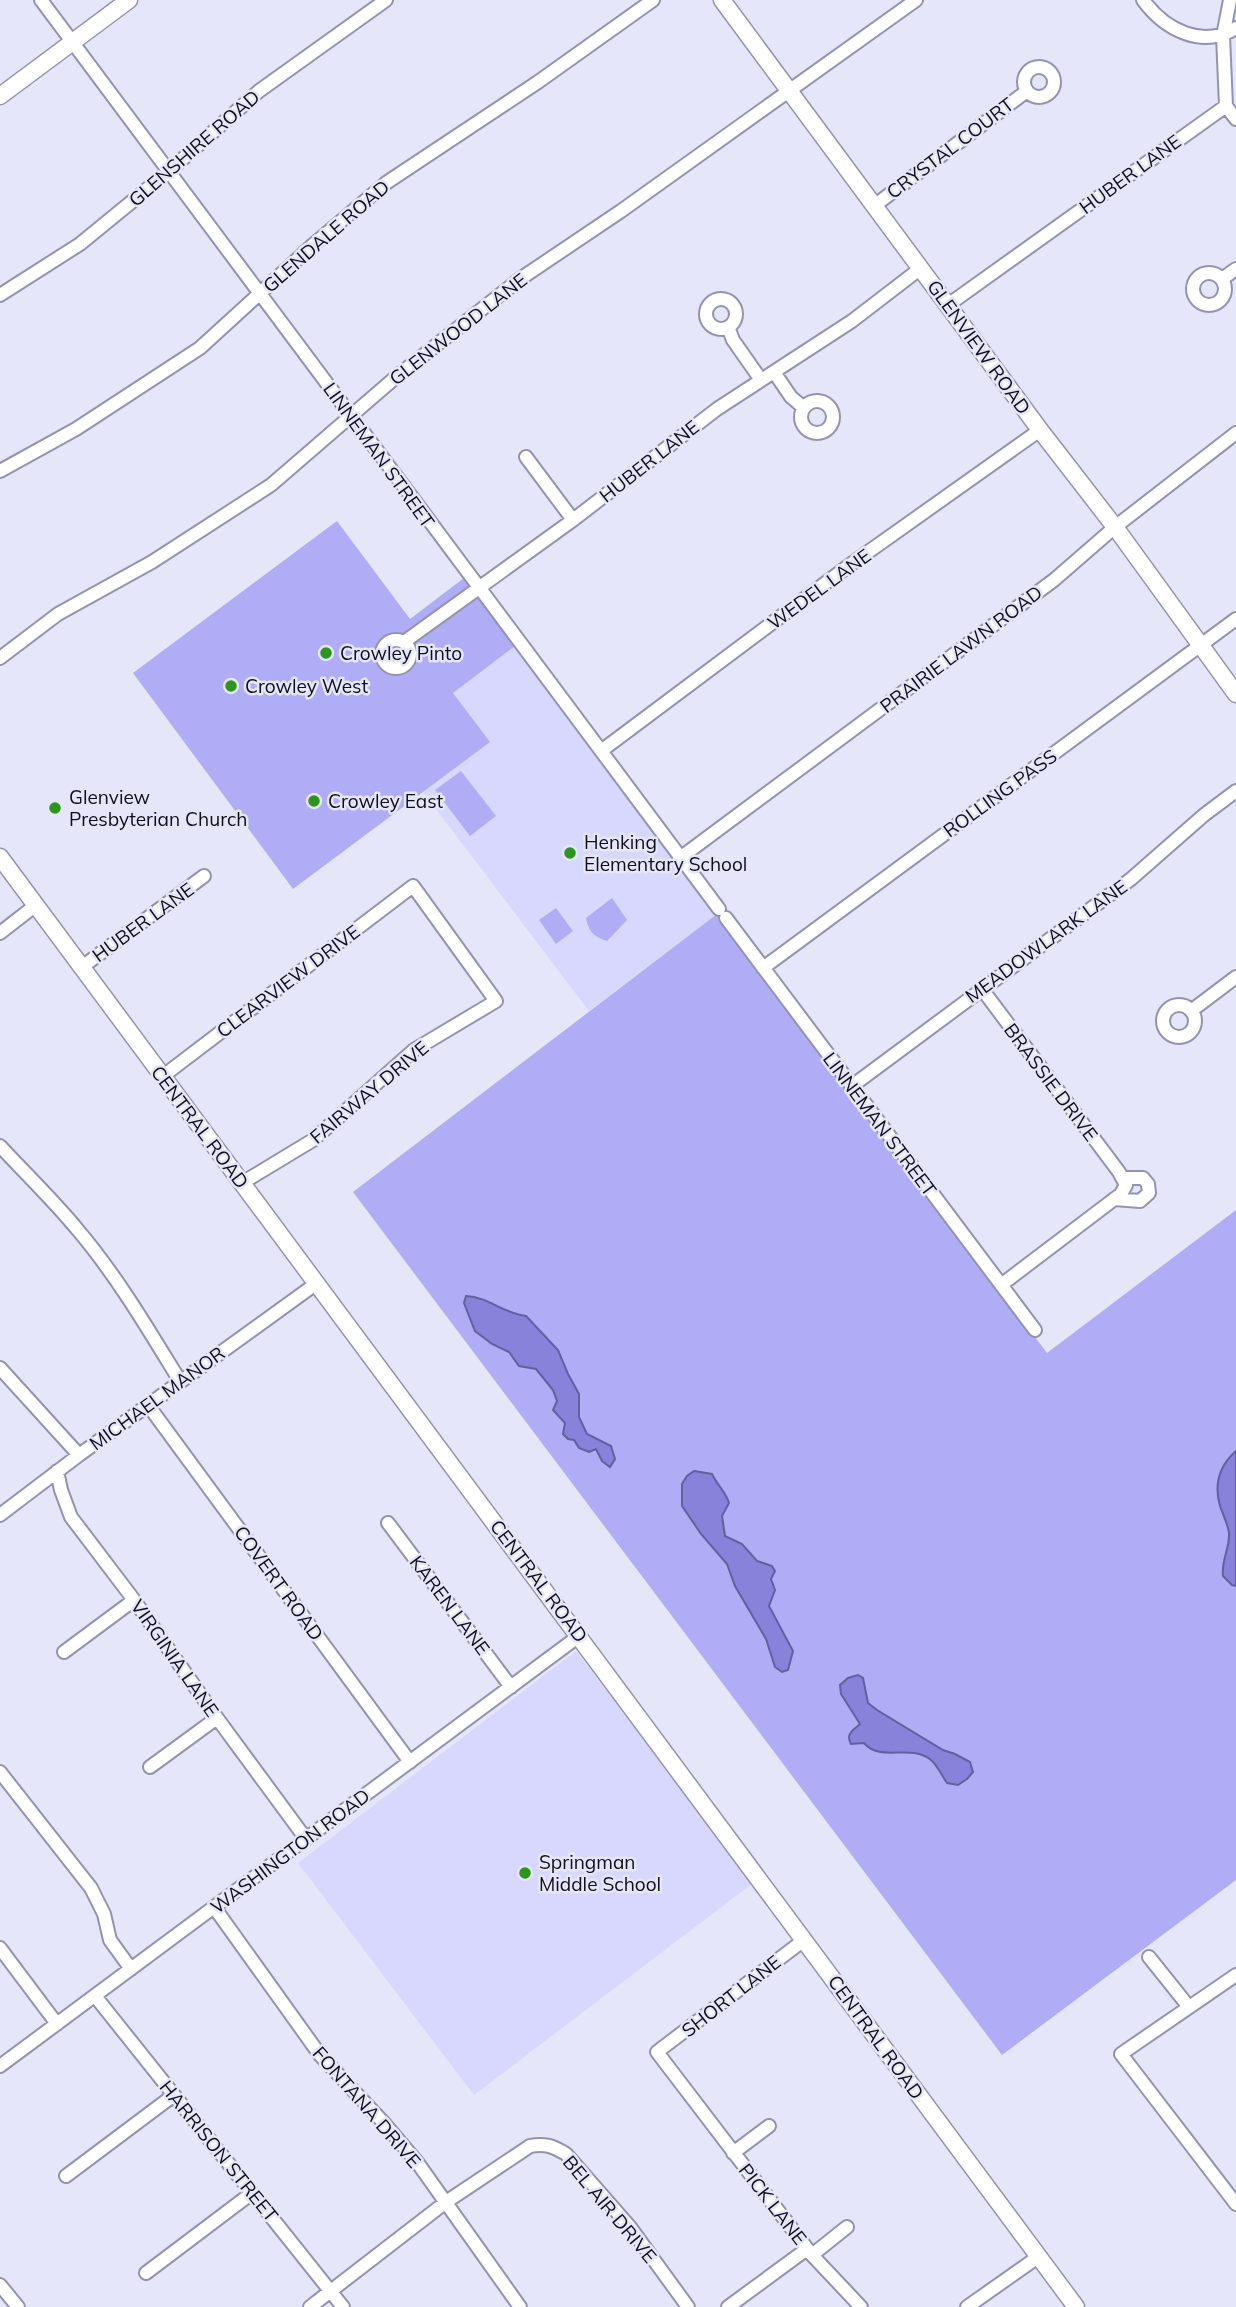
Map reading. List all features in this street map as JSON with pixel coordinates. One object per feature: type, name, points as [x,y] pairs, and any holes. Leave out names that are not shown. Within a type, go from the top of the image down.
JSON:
[{"type":"main road","points":[[0,96],[130,0]]},
{"type":"main road","name":"GLENVIEW ROAD","points":[[722,0],[1040,430],[1115,527],[1236,694]]},
{"type":"main road","name":"CENTRAL ROAD","points":[[0,857],[1076,2307]]},
{"type":"street","name":"LINNEMAN STREET","points":[[41,0],[1035,1330]]},
{"type":"street","name":"GLENSHIRE ROAD","points":[[0,295],[80,244],[169,172],[259,91],[386,0]]},
{"type":"street","name":"GLENDALE ROAD","points":[[0,471],[76,429],[200,348],[314,244],[386,183],[538,82],[653,0]]},
{"type":"street","name":"GLENWOOD LANE","points":[[0,658],[58,614],[152,562],[271,485],[396,377],[520,279],[621,211],[916,0]]},
{"type":"street","points":[[1143,0],[1170,26],[1197,38],[1223,36],[1236,28]]},
{"type":"street","points":[[1230,0],[1223,36],[1226,106],[1236,119]]},
{"type":"street","name":"CRYSTAL COURT","points":[[874,206],[1027,91]]},
{"type":"street","name":"HUBER LANE","points":[[948,304],[1226,106]]},
{"type":"street","name":"HUBER LANE","points":[[404,642],[573,520],[676,439],[852,321],[920,268]]},
{"type":"street","points":[[1222,279],[1236,269]]},
{"type":"street","points":[[728,327],[733,340],[761,380]]},
{"type":"street","points":[[774,372],[791,397],[804,408]]},
{"type":"street","name":"WEDEL LANE","points":[[601,751],[847,567],[1040,430]]},
{"type":"street","name":"PRAIRIE LAWN ROAD","points":[[680,858],[1054,580],[1115,527],[1236,433]]},
{"type":"street","points":[[527,457],[573,520]]},
{"type":"street","name":"ROLLING PASS","points":[[763,968],[1236,619]]},
{"type":"street","name":"MEADOWLARK LANE","points":[[852,1086],[1131,878],[1236,791]]},
{"type":"street","name":"HUBER LANE","points":[[82,967],[204,876]]},
{"type":"street","name":"FAIRWAY DRIVE","points":[[242,1183],[313,1140],[414,1050],[496,1001],[413,886]]},
{"type":"street","name":"CLEARVIEW DRIVE","points":[[163,1076],[413,886]]},
{"type":"street","points":[[0,933],[36,905]]},
{"type":"street","points":[[1191,1011],[1236,977]]},
{"type":"street","name":"BRASSIE DRIVE","points":[[982,989],[1121,1176],[1143,1178],[1148,1184],[1149,1192],[1140,1201],[1118,1196]]},
{"type":"street","points":[[0,1146],[77,1229],[111,1273],[180,1381]]},
{"type":"street","points":[[1001,1285],[1118,1196],[1126,1185],[1121,1176]]},
{"type":"street","name":"MICHAEL MANOR","points":[[0,1516],[57,1471],[317,1283]]},
{"type":"street","points":[[0,1368],[79,1455]]},
{"type":"street","name":"COVERT ROAD","points":[[148,1405],[410,1762]]},
{"type":"street","name":"VIRGINIA LANE","points":[[57,1471],[71,1517],[306,1839]]},
{"type":"street","name":"KAREN LANE","points":[[388,1522],[511,1687]]},
{"type":"street","points":[[64,1653],[134,1600]]},
{"type":"street","name":"WASHINGTON ROAD","points":[[0,2066],[579,1636]]},
{"type":"street","points":[[150,1767],[217,1718]]},
{"type":"street","points":[[0,1772],[91,1888],[104,1914],[110,1940],[131,1969]]},
{"type":"street","name":"FONTANA DRIVE","points":[[214,1907],[320,2055],[383,2122],[446,2202],[520,2307]]},
{"type":"street","name":"SHORT LANE","points":[[657,2052],[804,1940]]},
{"type":"street","points":[[0,1948],[57,2024]]},
{"type":"street","points":[[1149,1957],[1189,2007]]},
{"type":"street","points":[[1236,1975],[1121,2054],[1236,2203]]},
{"type":"street","name":"HARRISON STREET","points":[[95,1996],[343,2307]]},
{"type":"street","name":"PICK LANE","points":[[657,2052],[809,2252],[860,2307]]},
{"type":"street","points":[[66,2176],[174,2095]]},
{"type":"street","name":"PICK LANE","points":[[733,2153],[769,2126]]},
{"type":"street","name":"BEL AIR DRIVE","points":[[310,2307],[446,2202],[530,2146],[544,2144],[556,2147],[566,2154],[630,2227],[688,2307]]},
{"type":"street","points":[[146,2273],[252,2193]]},
{"type":"street","name":"PICK LANE","points":[[809,2252],[847,2227]]},
{"type":"street","points":[[728,2307],[809,2252]]},
{"type":"street","points":[[967,2307],[1038,2257]]},
{"type":"street","points":[[0,2285],[18,2307]]},
{"type":"shaded area","points":[[337,521],[410,619],[464,578],[515,646],[453,693],[490,742],[293,889],[133,673]]},
{"type":"shaded area","name":"Henking Elementary School","points":[[515,646],[717,914],[589,1011],[423,792],[489,742],[453,693]]},
{"type":"shaded area","points":[[461,771],[496,816],[470,836],[435,790]]},
{"type":"shaded area","points":[[612,898],[627,920],[607,941],[592,933],[586,918]]},
{"type":"shaded area","points":[[556,908],[573,931],[556,944],[539,920]]},
{"type":"shaded area","points":[[717,914],[1047,1353],[1236,1210],[1236,1880],[1002,2055],[353,1192]]},
{"type":"shaded area","points":[[466,1296],[482,1299],[526,1316],[558,1350],[579,1394],[579,1417],[587,1434],[611,1446],[615,1459],[610,1467],[602,1461],[596,1449],[589,1452],[579,1448],[574,1440],[563,1434],[565,1423],[553,1410],[557,1401],[553,1390],[536,1369],[519,1366],[509,1352],[492,1344],[475,1331],[464,1303]]},
{"type":"shaded area","points":[[1236,1451],[1236,1586],[1223,1576],[1229,1533],[1220,1506],[1218,1483],[1225,1463]]},
{"type":"shaded area","points":[[694,1471],[712,1474],[728,1499],[729,1503],[722,1516],[725,1536],[742,1544],[757,1561],[772,1566],[775,1571],[771,1579],[775,1590],[769,1606],[793,1651],[788,1670],[782,1672],[775,1667],[766,1639],[735,1586],[727,1564],[701,1534],[682,1506],[682,1484]]},
{"type":"shaded area","name":"Springman Middle School","points":[[576,1651],[753,1883],[474,2095],[298,1863]]},
{"type":"shaded area","points":[[858,1675],[863,1678],[868,1703],[877,1710],[943,1750],[970,1762],[973,1772],[967,1779],[958,1785],[947,1783],[933,1762],[923,1755],[879,1752],[864,1743],[851,1744],[850,1734],[860,1724],[841,1694],[840,1685],[848,1678]]},
{"type":"place","name":"Crowley Pinto","points":[[326,653]]},
{"type":"place","name":"Crowley West","points":[[231,686]]},
{"type":"place","name":"Crowley East","points":[[314,801]]},
{"type":"place","name":"Glenview Presbyterian Church","points":[[55,808]]},
{"type":"place","name":"Henking Elementary School","points":[[570,853]]},
{"type":"place","name":"Springman Middle School","points":[[525,1873]]}]
